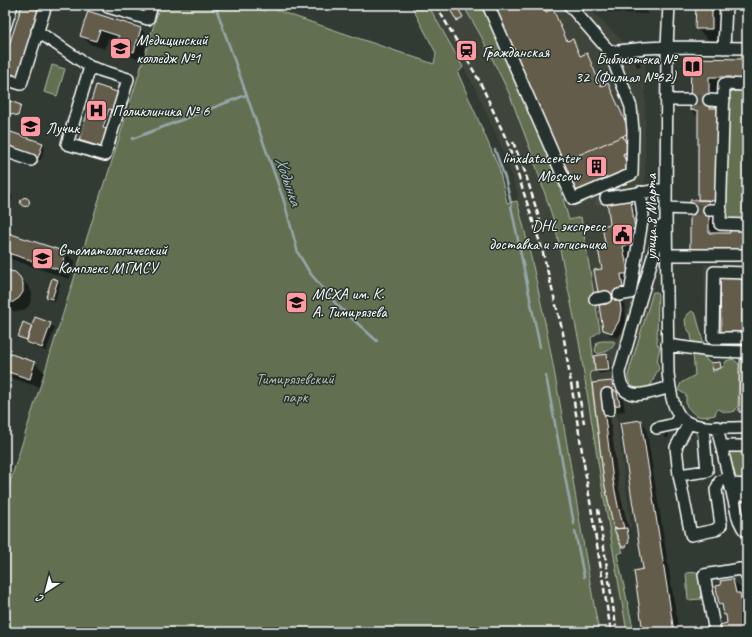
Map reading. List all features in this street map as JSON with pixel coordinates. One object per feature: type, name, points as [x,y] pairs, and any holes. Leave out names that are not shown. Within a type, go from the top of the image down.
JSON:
[{"type":"street","points":[[5,27],[12,5]]},
{"type":"street","points":[[5,79],[21,84],[46,5]]},
{"type":"street","points":[[109,5],[108,7],[148,19],[152,5]]},
{"type":"street","points":[[488,5],[573,199],[632,174],[633,131],[631,107],[610,52],[569,5]]},
{"type":"street","name":"улица 8 Марта","points":[[669,5],[666,100],[667,346],[670,387],[674,404],[679,416]]},
{"type":"street","points":[[724,48],[726,5]]},
{"type":"street","points":[[37,32],[90,67],[128,79],[105,155],[66,144],[90,67]]},
{"type":"street","points":[[610,52],[667,47],[747,48]]},
{"type":"street","points":[[747,85],[724,84],[720,224],[747,225]]},
{"type":"street","points":[[666,100],[690,100]]},
{"type":"street","points":[[709,100],[724,101]]},
{"type":"street","points":[[5,151],[31,160]]},
{"type":"street","points":[[606,198],[666,189]]},
{"type":"street","points":[[619,295],[630,293],[643,216],[640,192]]},
{"type":"street","points":[[670,387],[638,396],[628,392],[619,380],[619,372],[666,210],[690,209]]},
{"type":"street","points":[[709,210],[721,210]]},
{"type":"street","points":[[666,255],[747,255]]},
{"type":"street","points":[[747,273],[714,272],[713,330],[713,338],[747,338]]},
{"type":"street","points":[[595,299],[606,298]]},
{"type":"street","points":[[667,346],[711,351],[747,352]]},
{"type":"street","points":[[607,394],[609,410]]},
{"type":"street","points":[[657,428],[675,424],[679,416],[689,423],[703,427],[747,428]]},
{"type":"street","points":[[689,423],[676,447],[679,475],[691,534],[715,530],[721,525],[716,490],[735,487]]},
{"type":"street","points":[[703,427],[707,471]]},
{"type":"street","points":[[717,427],[735,487],[738,518],[743,528],[747,532]]},
{"type":"street","points":[[722,446],[747,446]]},
{"type":"street","points":[[679,475],[707,471],[735,487]]},
{"type":"street","points":[[715,632],[704,575],[740,568],[746,573],[747,577]]},
{"type":"shaded area","points":[[428,5],[463,5],[481,36],[509,93],[542,184],[556,230],[579,342],[627,632],[599,632],[553,360],[530,251],[517,201],[518,195],[501,145],[475,88]]},
{"type":"shaded area","points":[[481,5],[585,5],[623,42],[645,44],[645,186],[630,192],[635,229],[628,230],[630,245],[623,246],[628,274],[621,275],[623,288],[618,289],[621,306],[620,316],[612,333],[603,330],[600,331],[581,217],[569,220],[552,161]]},
{"type":"shaded area","points":[[704,265],[747,265],[747,343],[710,342],[705,305]]},
{"type":"shaded area","points":[[638,283],[654,284],[653,292],[629,371],[638,389],[647,399],[633,401],[625,398],[619,391],[617,392],[621,412],[616,412],[631,527],[614,529],[604,481],[590,372],[595,371],[594,356],[607,354],[615,347]]},
{"type":"green space","name":"Тимирязевский парк","points":[[160,5],[248,5],[265,11],[267,7],[434,64],[436,53],[411,5],[428,5],[463,67],[458,73],[499,168],[507,203],[517,201],[553,362],[599,632],[5,632],[5,498],[105,180],[126,116],[129,114],[131,106],[130,103]]},
{"type":"green space","points":[[463,5],[481,5],[552,161],[569,220],[581,217],[600,331],[591,338],[595,371],[590,372],[604,481],[614,529],[623,552],[617,554],[634,632],[627,632],[579,342],[555,225],[532,154],[509,93],[481,36]]},
{"type":"green space","points":[[52,65],[65,69],[57,96],[44,92]]},
{"type":"green space","points":[[729,89],[747,89],[747,220],[726,220]]},
{"type":"green space","points":[[653,292],[657,292],[658,295],[657,344],[660,347],[657,360],[659,369],[648,389],[640,389],[631,386],[628,380],[628,375]]},
{"type":"green space","points":[[692,311],[696,315],[705,348],[705,357],[707,361],[711,362],[713,372],[724,366],[726,361],[733,359],[739,364],[738,406],[735,411],[727,412],[719,409],[716,411],[715,415],[701,417],[695,415],[686,405],[686,395],[678,390],[681,383],[695,375],[691,334],[686,327],[685,320],[687,315]]},
{"type":"green space","points":[[614,341],[615,343],[614,346],[606,352],[598,354],[595,351],[597,342]]},
{"type":"green space","points":[[729,453],[747,453],[747,478],[737,481]]},
{"type":"green space","points":[[699,572],[701,599],[688,600],[686,573]]},
{"type":"building","points":[[22,5],[40,5],[17,76],[5,72],[5,51],[7,52]]},
{"type":"building","points":[[447,5],[456,5],[463,17],[457,21]]},
{"type":"building","points":[[494,5],[543,5],[546,12],[553,9],[567,41],[573,39],[580,56],[587,53],[601,86],[608,83],[630,132],[623,136],[630,151],[623,154],[630,171],[577,194]]},
{"type":"building","points":[[596,5],[641,5],[641,8],[596,7]]},
{"type":"building","points":[[696,5],[712,5],[712,29],[695,29]]},
{"type":"building","points":[[88,11],[141,28],[134,52],[116,46],[119,36],[100,30],[96,41],[80,36]]},
{"type":"building","points":[[691,58],[743,59],[743,80],[731,80],[731,77],[709,77],[709,108],[720,108],[720,116],[717,115],[716,190],[718,201],[698,200],[698,111],[690,110]]},
{"type":"building","points":[[96,85],[120,93],[115,111],[109,109],[103,128],[107,129],[101,147],[79,140]]},
{"type":"building","points":[[7,100],[21,105],[18,116],[5,112]]},
{"type":"building","points":[[5,130],[43,143],[38,158],[5,147]]},
{"type":"building","name":"linxdatacenter Moscow","points":[[623,136],[630,151],[623,154],[630,171],[577,194],[562,162]]},
{"type":"building","points":[[25,197],[30,202],[25,207],[20,202]]},
{"type":"building","points":[[622,198],[623,202],[631,200],[635,229],[628,230],[630,245],[623,246],[628,274],[621,274],[623,288],[618,289],[621,310],[619,321],[612,333],[603,330],[599,305],[607,304],[605,291],[598,292],[594,270],[602,269],[598,249],[606,248],[602,226],[610,224],[607,200]]},
{"type":"building","points":[[690,200],[709,200],[709,233],[730,233],[730,230],[744,230],[743,252],[690,251]]},
{"type":"building","points":[[5,232],[66,252],[60,270],[5,252]]},
{"type":"building","points":[[5,270],[15,272],[23,283],[23,292],[19,298],[13,302],[6,303],[5,303]]},
{"type":"building","points":[[720,277],[742,277],[742,333],[721,333]]},
{"type":"building","points":[[52,278],[58,280],[52,299],[46,297]]},
{"type":"building","points":[[35,317],[51,323],[42,348],[26,342]]},
{"type":"building","points":[[23,322],[32,326],[27,340],[18,337]]},
{"type":"building","points":[[5,352],[35,362],[30,379],[5,371]]},
{"type":"building","points":[[607,354],[609,370],[595,371],[594,356]]},
{"type":"building","points":[[740,359],[747,359],[747,412],[739,412]]},
{"type":"building","points":[[720,362],[721,368],[713,370],[711,363]]},
{"type":"building","points":[[612,381],[613,390],[617,392],[620,405],[610,406],[602,393],[613,481],[624,528],[614,529],[604,481],[592,383]]},
{"type":"building","points":[[641,420],[674,632],[643,632],[634,571],[643,569],[620,423]]},
{"type":"building","points":[[627,528],[629,541],[626,547],[622,547],[614,529]]},
{"type":"building","points":[[733,579],[736,593],[740,593],[747,632],[722,632],[720,625],[727,623],[722,604],[719,605],[716,586],[721,585],[720,581]]},
{"type":"waterway","name":"Ходынка","points":[[217,5],[216,8],[284,201],[298,253],[310,273],[337,305],[377,341]]},
{"type":"waterway","points":[[132,139],[246,95]]},
{"type":"waterway","points":[[495,150],[505,178],[511,203]]},
{"type":"waterway","points":[[511,206],[540,347]]},
{"type":"waterway","points":[[546,376],[574,524]]},
{"type":"waterway","points":[[575,531],[584,577]]},
{"type":"tunnel","points":[[690,100],[709,100]]},
{"type":"tunnel","points":[[601,205],[601,202],[606,198]]},
{"type":"tunnel","points":[[690,209],[709,210]]},
{"type":"railway","points":[[436,5],[480,82],[507,141],[542,249],[563,333],[611,632]]},
{"type":"railway","points":[[513,142],[525,172],[543,231]]},
{"type":"railway","points":[[577,383],[584,423]]},
{"type":"railway","points":[[598,509],[616,626]]},
{"type":"place","name":"Медицинский колледж №1","points":[[121,48]]},
{"type":"place","name":"Гражданская","points":[[466,51]]},
{"type":"place","name":"Библиотека № 32 (Филиал №62)","points":[[692,67]]},
{"type":"place","name":"Поликлиника № 6","points":[[96,110]]},
{"type":"place","name":"Лучик","points":[[31,127]]},
{"type":"place","name":"linxdatacenter Moscow","points":[[596,166]]},
{"type":"place","name":"DHL экспресс доставка и логистика","points":[[622,234]]},
{"type":"place","name":"Стоматологический Комплекс МГМСУ","points":[[43,258]]},
{"type":"place","name":"МСХА им. К. А. Тимирязева","points":[[297,302]]}]
